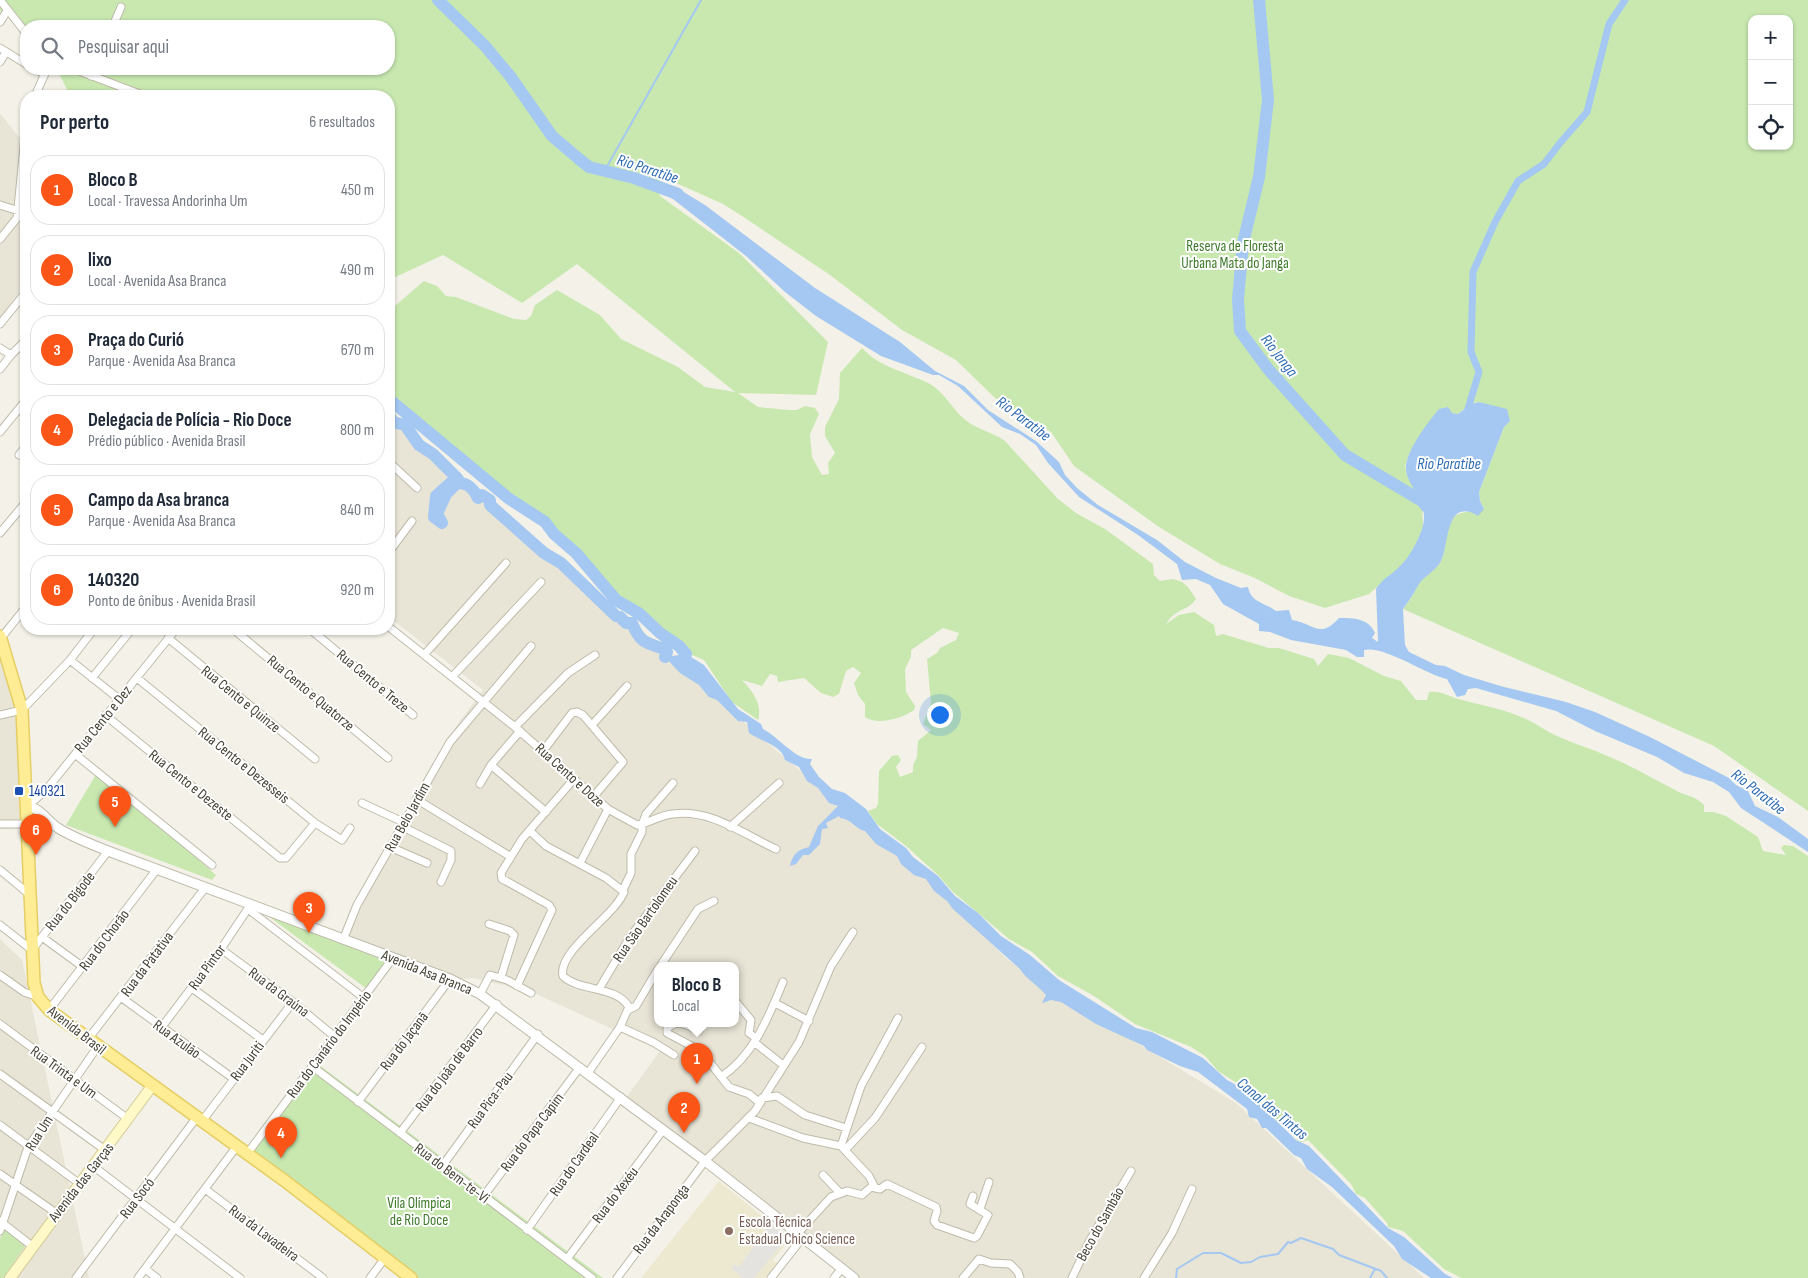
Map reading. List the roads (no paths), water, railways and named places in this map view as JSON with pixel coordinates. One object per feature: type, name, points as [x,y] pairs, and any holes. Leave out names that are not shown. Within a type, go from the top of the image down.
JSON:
[{"type":"main road","name":"Avenida Brasil","points":[[0,637],[22,710],[32,950],[34,983],[38,997],[49,1010],[200,1119],[411,1278]]},
{"type":"main road","name":"Avenida das Garças","points":[[10,1278],[152,1086]]},
{"type":"street","points":[[0,0],[6,11],[20,26]]},
{"type":"street","points":[[116,20],[121,7]]},
{"type":"street","points":[[0,22],[6,11]]},
{"type":"street","points":[[0,62],[3,50],[20,60]]},
{"type":"street","points":[[38,90],[44,75]]},
{"type":"street","points":[[98,75],[123,90]]},
{"type":"street","points":[[0,239],[17,218],[20,199]]},
{"type":"street","points":[[0,205],[19,211]]},
{"type":"street","points":[[0,324],[20,299]]},
{"type":"street","points":[[0,369],[20,346]]},
{"type":"street","points":[[0,348],[11,355]]},
{"type":"street","points":[[0,432],[20,407]]},
{"type":"street","points":[[395,468],[417,488]]},
{"type":"street","points":[[0,533],[20,509]]},
{"type":"street","points":[[395,544],[412,521]]},
{"type":"street","points":[[424,654],[506,563]]},
{"type":"street","points":[[452,677],[541,582]]},
{"type":"street","points":[[0,637],[20,614]]},
{"type":"street","name":"Rua Cento e Doze","points":[[395,632],[517,729],[608,809],[628,822],[642,825]]},
{"type":"street","points":[[0,715],[22,710],[70,660],[89,635]]},
{"type":"street","points":[[92,678],[127,635]]},
{"type":"street","name":"Rua Cento e Dez","points":[[26,804],[40,797],[171,635]]},
{"type":"street","name":"Rua Cento e Quatorze","points":[[240,635],[388,758]]},
{"type":"street","name":"Rua Cento e Treze","points":[[317,635],[413,715]]},
{"type":"street","name":"Rua Cento e Quinze","points":[[168,638],[315,760]]},
{"type":"street","name":"Rua Belo Jardim","points":[[343,940],[357,905],[450,742],[531,646]]},
{"type":"street","points":[[480,784],[517,729],[568,672],[595,655]]},
{"type":"street","points":[[70,660],[119,699]]},
{"type":"street","name":"Rua Cento e Dezesseis","points":[[137,678],[315,823],[342,840],[350,828]]},
{"type":"street","points":[[592,725],[627,686]]},
{"type":"street","points":[[543,751],[572,713],[580,713],[623,762],[594,796]]},
{"type":"street","name":"Rua Cento e Dezeste","points":[[106,715],[276,854],[286,858],[315,823]]},
{"type":"street","points":[[75,754],[212,865]]},
{"type":"street","points":[[491,765],[546,812]]},
{"type":"street","points":[[518,986],[552,910],[548,905],[502,879],[503,869],[522,839],[574,779]]},
{"type":"street","points":[[588,1073],[620,1027],[628,1010],[627,1003],[600,989],[570,982],[563,976],[563,962],[616,906],[622,889],[629,878],[630,858],[642,832],[642,825],[649,810],[673,782]]},
{"type":"street","points":[[730,827],[778,783]]},
{"type":"street","points":[[416,799],[511,857]]},
{"type":"street","points":[[362,803],[451,851],[451,860],[441,882]]},
{"type":"street","name":"Avenida Asa Branca","points":[[26,804],[36,808],[56,826],[69,834],[108,851],[249,906],[393,958],[480,994],[497,1004],[621,1097],[854,1278]]},
{"type":"street","points":[[580,863],[608,809]]},
{"type":"street","points":[[642,825],[661,816],[688,813],[708,816],[776,849]]},
{"type":"street","points":[[0,824],[27,824]]},
{"type":"street","points":[[530,831],[546,846],[580,863],[622,889]]},
{"type":"street","points":[[390,847],[427,863]]},
{"type":"street","name":"Rua do Bigode","points":[[32,950],[108,851]]},
{"type":"street","name":"Rua São Bartolomeu","points":[[600,989],[630,937],[695,851]]},
{"type":"street","name":"Rua do Chorão","points":[[49,1010],[158,869]]},
{"type":"street","points":[[0,870],[29,894]]},
{"type":"street","name":"Rua da Patativa","points":[[93,1043],[122,998],[205,888]]},
{"type":"street","points":[[663,962],[698,909],[714,901]]},
{"type":"street","points":[[249,906],[364,998]]},
{"type":"street","name":"Rua Pintor","points":[[161,1028],[221,949],[249,906]]},
{"type":"street","points":[[489,924],[510,931],[514,935],[501,977]]},
{"type":"street","points":[[0,926],[32,950]]},
{"type":"street","name":"Rua da Araponga","points":[[617,1278],[705,1161],[749,1118],[761,1101],[799,1042],[831,966],[853,932]]},
{"type":"street","points":[[42,936],[83,967]]},
{"type":"street","name":"Rua da Graúna","points":[[221,949],[293,1002],[335,1037]]},
{"type":"street","name":"Rua do Canário do Império","points":[[247,1154],[393,958]]},
{"type":"street","points":[[0,975],[24,992],[38,997]]},
{"type":"street","points":[[480,994],[488,975],[501,977],[531,993]]},
{"type":"street","points":[[628,1010],[636,1006],[654,976]]},
{"type":"street","name":"Rua do Jaçanã","points":[[358,1102],[450,980]]},
{"type":"street","points":[[721,1077],[744,1059],[775,1003],[783,982]]},
{"type":"street","points":[[192,988],[263,1040]]},
{"type":"street","name":"Rua Azulão","points":[[122,998],[234,1079]]},
{"type":"street","name":"Rua Juriti","points":[[200,1119],[234,1079],[293,1002]]},
{"type":"street","points":[[775,1003],[809,1021]]},
{"type":"street","name":"Rua do João de Barro","points":[[400,1133],[497,1004]]},
{"type":"street","points":[[739,1006],[751,1020],[748,1033],[783,1065]]},
{"type":"street","points":[[843,1148],[846,1128],[862,1086],[898,1018]]},
{"type":"street","name":"Rua Trinta e Um","points":[[0,1024],[128,1120]]},
{"type":"street","points":[[620,1027],[653,1042],[674,1055]]},
{"type":"street","points":[[669,1027],[667,1033],[672,1038],[701,1051],[710,1060],[732,1090],[749,1094],[761,1101],[776,1096],[805,1115],[846,1128]]},
{"type":"street","points":[[690,1027],[700,1031]]},
{"type":"street","name":"Rua Pica-Pau","points":[[443,1165],[538,1034]]},
{"type":"street","name":"Rua Um","points":[[0,1231],[1,1222],[28,1147],[74,1079],[93,1043]]},
{"type":"street","points":[[843,1148],[875,1118],[922,1047]]},
{"type":"street","name":"Rua do Bem-te-Vi","points":[[313,1067],[592,1278]]},
{"type":"street","name":"Rua do Papa Capim","points":[[483,1196],[580,1067]]},
{"type":"street","points":[[0,1074],[105,1150]]},
{"type":"street","name":"Rua do Cardeal","points":[[527,1230],[621,1097]]},
{"type":"street","points":[[749,1118],[803,1138],[843,1148],[869,1176],[874,1186],[880,1189],[885,1184],[890,1185],[936,1207],[937,1211],[934,1221],[937,1225],[972,1238],[977,1236],[988,1216],[987,1213],[970,1203],[973,1196]]},
{"type":"street","name":"Rua Socó","points":[[76,1278],[200,1119]]},
{"type":"street","points":[[0,1125],[80,1184]]},
{"type":"street","name":"Rua do Xexéu","points":[[567,1260],[663,1130]]},
{"type":"street","points":[[138,1278],[236,1146]]},
{"type":"street","points":[[93,1166],[240,1278]]},
{"type":"street","name":"Beco do Sambão","points":[[1072,1278],[1094,1234],[1131,1171]]},
{"type":"street","points":[[0,1174],[56,1214]]},
{"type":"street","points":[[822,1175],[840,1193]]},
{"type":"street","points":[[980,1209],[989,1182]]},
{"type":"street","points":[[771,1278],[824,1203],[847,1191],[862,1195],[874,1186]]},
{"type":"street","name":"Rua da Lavadeira","points":[[205,1189],[323,1278]]},
{"type":"street","points":[[1144,1278],[1172,1233],[1192,1189]]},
{"type":"street","points":[[1,1222],[32,1246]]},
{"type":"street","points":[[370,1278],[385,1258]]},
{"type":"street","points":[[963,1278],[977,1259],[991,1263],[1006,1263],[1013,1266],[1020,1278]]},
{"type":"street","points":[[834,1278],[842,1268]]},
{"type":"street","points":[[145,1269],[157,1278]]},
{"type":"water","name":"Rio Paratibe","points":[[664,184],[682,191],[705,205],[815,288],[900,342],[935,371],[964,386],[988,410],[1036,441],[1059,462],[1065,475],[1077,488],[1098,505],[1157,540],[1185,562],[1241,588],[1248,587],[1252,596],[1259,602],[1276,611],[1289,610],[1292,620],[1316,628],[1326,628],[1339,618],[1360,620],[1369,624],[1375,633],[1372,638],[1378,642],[1376,589],[1409,555],[1420,534],[1424,519],[1421,502],[1407,476],[1407,462],[1413,446],[1423,429],[1439,409],[1448,407],[1452,413],[1458,414],[1471,404],[1479,402],[1507,409],[1510,421],[1504,427],[1479,492],[1480,501],[1484,509],[1478,516],[1467,512],[1459,512],[1454,517],[1450,525],[1441,561],[1421,581],[1403,609],[1405,645],[1409,652],[1436,665],[1445,666],[1464,675],[1566,702],[1595,712],[1650,737],[1729,778],[1736,785],[1748,791],[1755,806],[1778,817],[1808,839],[1808,852],[1741,808],[1729,792],[1713,782],[1684,773],[1657,757],[1595,731],[1556,711],[1476,688],[1468,689],[1465,695],[1457,697],[1447,679],[1382,652],[1364,650],[1364,657],[1357,657],[1346,650],[1291,640],[1270,632],[1259,631],[1259,624],[1223,604],[1210,585],[1196,579],[1182,580],[1177,564],[1138,535],[1079,497],[1048,463],[1036,445],[1020,434],[1002,427],[958,386],[939,375],[933,375],[881,356],[816,316],[785,292],[746,256],[673,199],[663,194]]},
{"type":"water","points":[[686,654],[704,665],[738,709],[761,724],[763,729],[793,752],[799,756],[812,759],[810,764],[819,777],[832,789],[845,793],[866,809],[880,829],[906,848],[913,857],[938,876],[955,896],[978,913],[1001,936],[1030,955],[1059,980],[1136,1028],[1152,1032],[1203,1058],[1227,1080],[1244,1089],[1296,1140],[1309,1146],[1388,1228],[1404,1237],[1445,1274],[1453,1278],[1431,1278],[1402,1259],[1394,1246],[1332,1187],[1307,1169],[1301,1158],[1294,1155],[1266,1128],[1262,1128],[1257,1119],[1249,1117],[1247,1109],[1198,1072],[1180,1066],[1147,1050],[1144,1046],[1096,1024],[1061,1002],[1051,1000],[1042,1003],[1046,995],[953,909],[947,901],[934,891],[926,879],[914,875],[901,864],[897,856],[876,844],[865,831],[848,820],[839,816],[826,823],[828,828],[822,829],[820,844],[809,855],[803,855],[796,864],[790,866],[794,856],[799,851],[809,847],[818,826],[838,806],[829,803],[818,788],[807,781],[799,767],[785,760],[780,751],[749,733],[747,722],[738,721],[717,700],[709,697],[699,685],[680,673],[665,657]]},
{"type":"waterway","name":"Rio Paratibe","points":[[438,0],[485,46],[510,76],[552,136],[579,159],[589,167],[634,178],[678,194]]},
{"type":"waterway","points":[[605,170],[701,0]]},
{"type":"waterway","name":"Rio Janga","points":[[1259,0],[1268,100],[1259,177],[1243,243],[1238,299],[1240,331],[1268,369],[1345,455],[1422,501],[1432,513]]},
{"type":"waterway","points":[[1467,412],[1479,372],[1471,352],[1473,272],[1495,222],[1518,181],[1544,164],[1587,112],[1609,24],[1625,0]]},
{"type":"waterway","points":[[395,404],[508,498],[545,522],[554,534],[576,553],[616,600],[640,614],[686,654]]},
{"type":"waterway","points":[[395,422],[405,425],[419,445],[433,454],[458,479],[454,480],[436,496],[434,517],[442,523],[437,514],[446,494],[456,484],[460,483],[469,486],[478,498],[482,495],[490,500],[490,505],[544,553],[561,563],[616,616],[626,623],[632,623],[638,635],[644,641],[665,649],[667,652],[665,657]]},
{"type":"waterway","points":[[1176,1278],[1177,1269],[1203,1253],[1221,1253],[1241,1263],[1251,1262],[1260,1257],[1278,1254],[1288,1242],[1291,1243],[1301,1238],[1333,1249],[1339,1255],[1381,1271],[1387,1278]]},
{"type":"waterway","points":[[1370,1278],[1375,1269]]},
{"type":"place","name":"140321","points":[[19,791]]},
{"type":"place","name":"Campo da Asa branca","points":[[115,827]]},
{"type":"place","name":"140320","points":[[36,855]]},
{"type":"place","name":"Praça do Curió","points":[[309,933]]},
{"type":"place","name":"Bloco B","points":[[697,1084]]},
{"type":"place","name":"lixo","points":[[684,1133]]},
{"type":"place","name":"Delegacia de Polícia - Rio Doce","points":[[281,1158]]},
{"type":"place","name":"Escola Técnica Estadual Chico Science","points":[[729,1231]]},
{"type":"park label","name":"Reserva de Floresta Urbana Mata do Janga","points":[[1235,254]]},
{"type":"park label","name":"Vila Olímpica de Rio Doce","points":[[419,1212]]},
{"type":"water label","name":"Canal das Tintas","points":[[1273,1108]]}]
